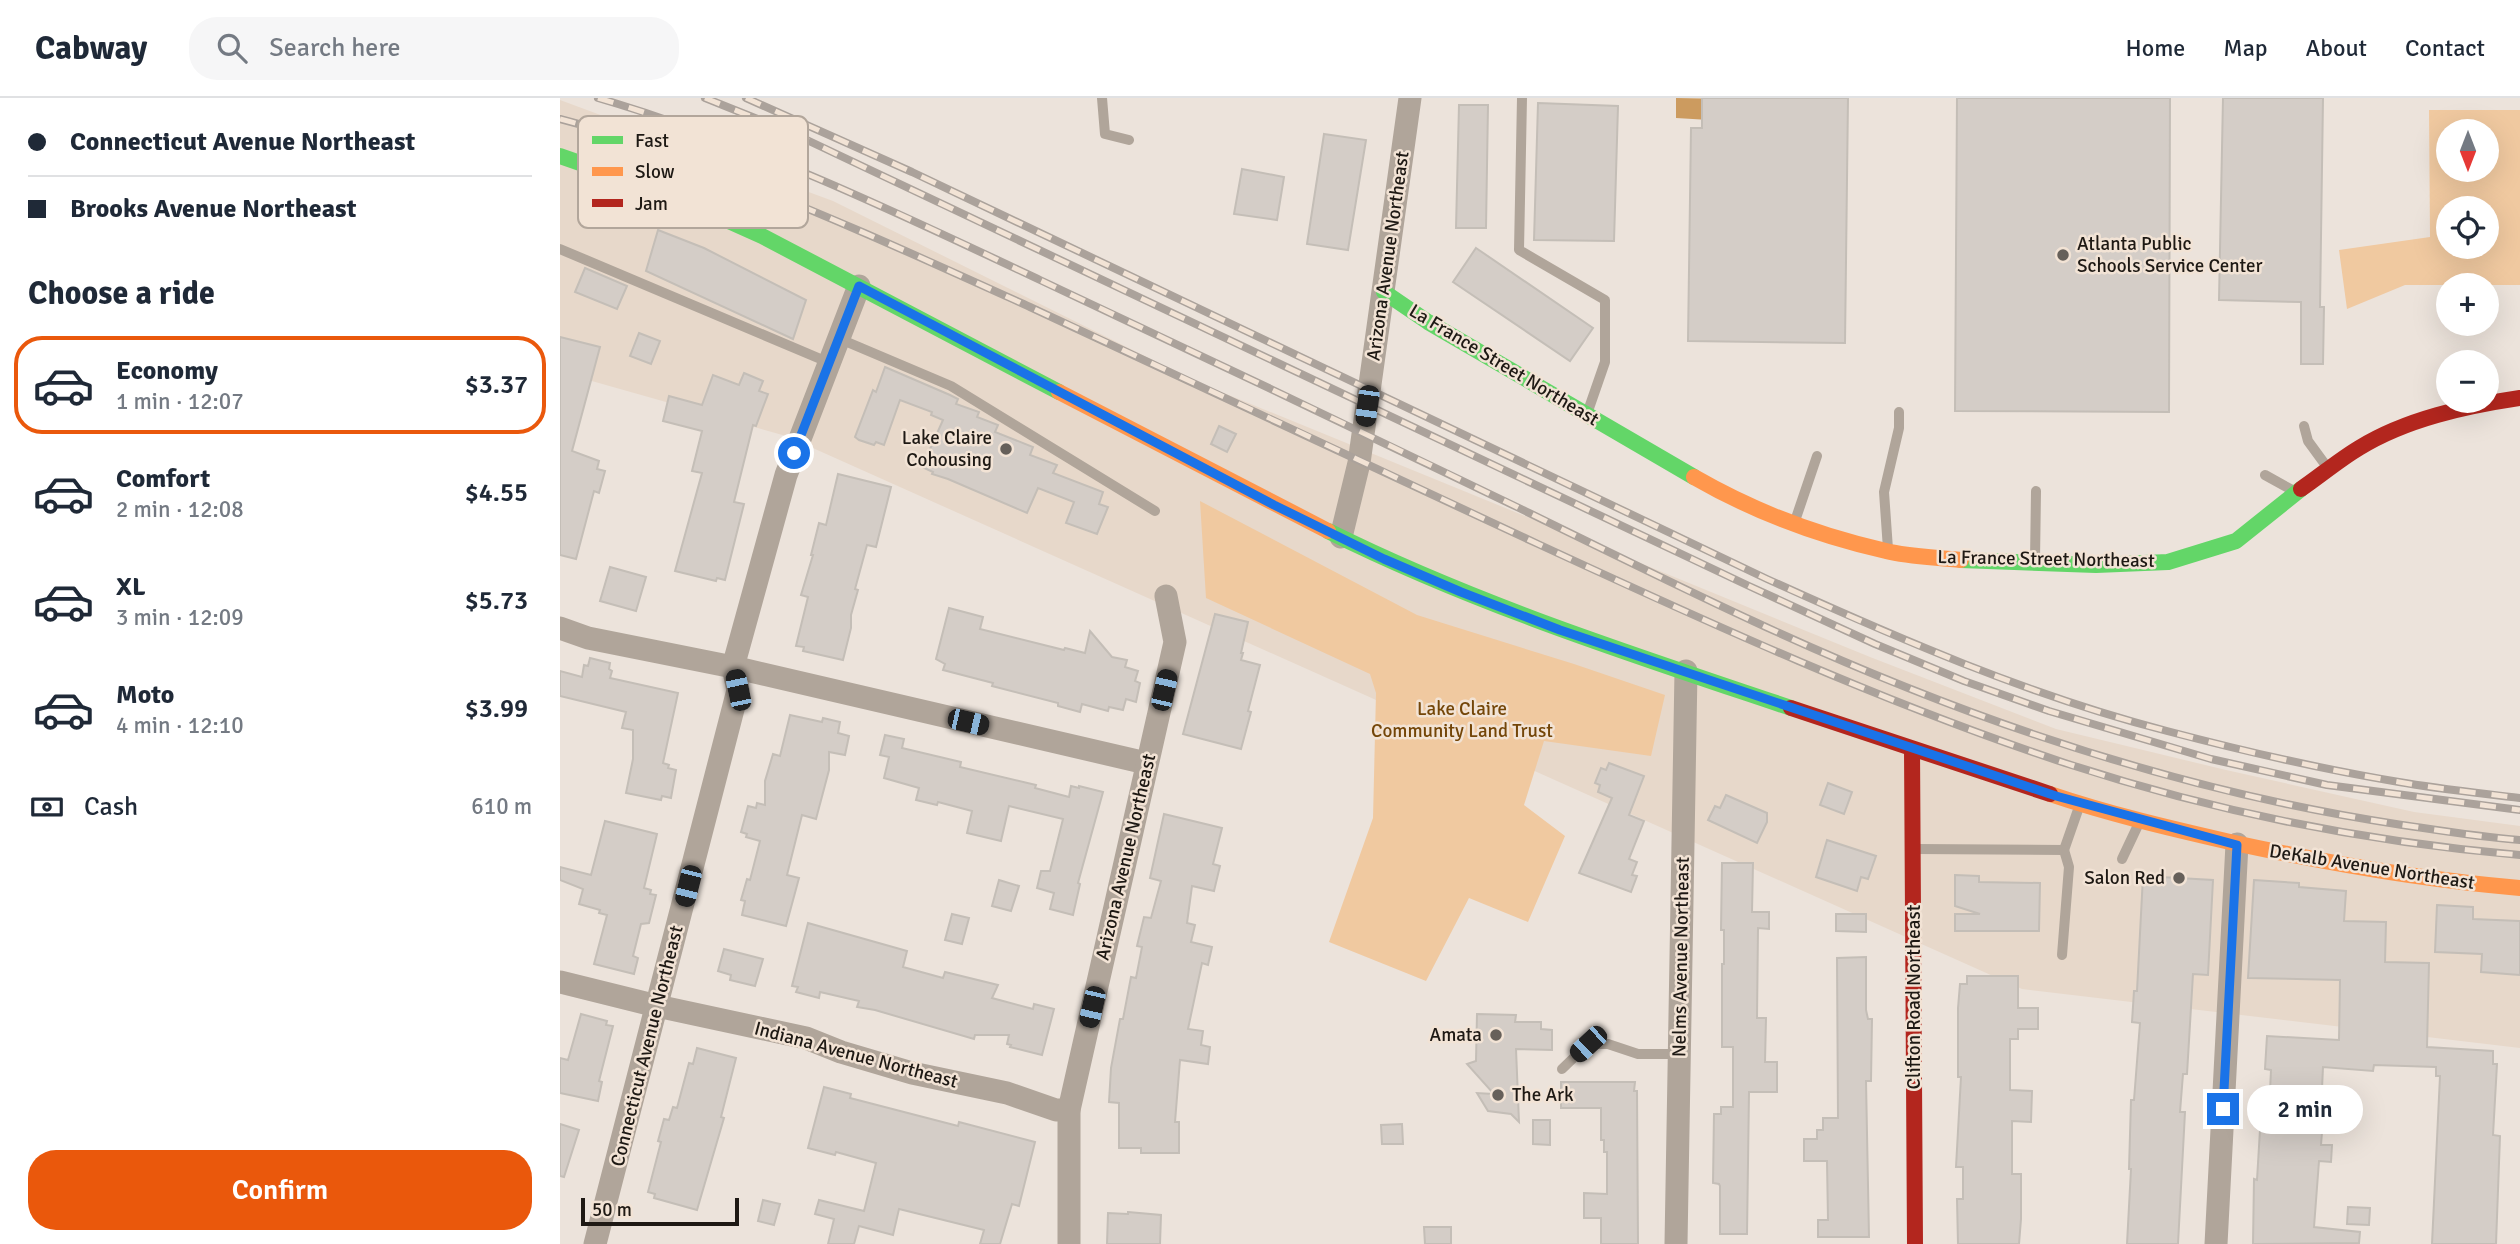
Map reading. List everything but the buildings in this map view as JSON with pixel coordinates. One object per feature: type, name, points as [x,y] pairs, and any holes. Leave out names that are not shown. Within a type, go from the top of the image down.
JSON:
[{"type":"main road","name":"DeKalb Avenue Northeast","points":[[560,156],[578,162]]},
{"type":"main road","name":"DeKalb Avenue Northeast","points":[[745,228],[1274,505],[1461,592],[1560,630],[1912,750],[2140,821],[2237,845],[2393,873],[2520,888]]},
{"type":"main road","name":"La France Street Northeast","points":[[1384,292],[1428,322],[1729,497],[1821,534],[1888,552],[1975,561],[2096,565],[2168,562],[2236,541],[2360,447],[2414,422],[2488,403],[2520,398]]},
{"type":"main road","name":"Clifton Road Northeast","points":[[1912,750],[1915,1244]]},
{"type":"street","name":"Arizona Avenue Northeast","points":[[1341,537],[1359,463],[1410,98]]},
{"type":"street","name":"Connecticut Avenue Northeast","points":[[592,1242],[657,1006],[738,690],[733,667],[786,474],[859,286]]},
{"type":"street","name":"Arizona Avenue Northeast","points":[[1069,1244],[1069,1110],[1175,642],[1166,596]]},
{"type":"street","points":[[560,628],[588,638],[733,667],[1146,763]]},
{"type":"street","name":"Nelms Avenue Northeast","points":[[1675,1244],[1686,671]]},
{"type":"street","points":[[2216,1244],[2237,845]]},
{"type":"street","name":"Indiana Avenue Northeast","points":[[560,982],[806,1038],[841,1052],[912,1073],[1007,1093],[1056,1110],[1069,1110]]},
{"type":"lane","points":[[1102,98],[1105,134],[1129,140]]},
{"type":"lane","points":[[1522,98],[1519,250],[1605,300],[1605,362],[1587,414]]},
{"type":"lane","points":[[560,249],[830,363]]},
{"type":"lane","points":[[839,339],[951,386],[1155,511]]},
{"type":"lane","points":[[1888,552],[1884,492],[1899,428],[1899,412]]},
{"type":"lane","points":[[2304,426],[2308,441],[2328,470]]},
{"type":"lane","points":[[1795,523],[1817,456]]},
{"type":"lane","points":[[2265,475],[2296,493]]},
{"type":"lane","points":[[2035,563],[2036,491]]},
{"type":"lane","points":[[2062,955],[2068,867],[2064,850],[2080,804]]},
{"type":"lane","points":[[2122,859],[2140,821]]},
{"type":"lane","points":[[1913,849],[2064,850]]},
{"type":"lane","points":[[1562,1069],[1588,1044],[1608,1044],[1638,1054],[1679,1054]]},
{"type":"shaded area","points":[[1676,98],[1727,99],[1726,121],[1676,118]]},
{"type":"shaded area","points":[[560,100],[603,116],[578,116],[578,228],[808,228],[808,192],[833,201],[1197,382],[1870,657],[2056,729],[2414,812],[2520,826],[2520,1048],[2022,989],[786,436],[560,372]]},
{"type":"green space","points":[[2429,110],[2520,110],[2520,285],[2499,285],[2499,273],[2436,273],[2436,285],[2405,285],[2347,309],[2339,250],[2430,237]]},
{"type":"green space","name":"Lake Claire Community Land Trust","points":[[1200,501],[1417,615],[1665,695],[1651,756],[1544,741],[1524,805],[1565,836],[1528,922],[1469,898],[1426,981],[1329,942],[1373,818],[1376,693],[1370,674],[1206,598]]},
{"type":"railway","points":[[598,98],[655,116]]},
{"type":"railway","points":[[705,98],[750,116]]},
{"type":"railway","points":[[746,98],[786,116]]},
{"type":"railway","points":[[560,119],[578,124]]},
{"type":"railway","points":[[808,126],[912,172],[1767,579],[1964,664],[2115,717],[2224,746],[2370,777],[2520,798]]},
{"type":"railway","points":[[808,141],[1749,586],[1875,644],[1964,681],[2049,711],[2211,759],[2327,785],[2520,810]]},
{"type":"railway","points":[[808,174],[1280,393],[1724,607],[1830,656],[1908,688],[2067,745],[2230,791],[2396,824],[2520,840]]},
{"type":"railway","points":[[808,209],[1094,336],[1668,604],[1798,661],[1997,740],[2120,780],[2233,810],[2347,833],[2520,855]]},
{"type":"traffic: fast","points":[[560,156],[578,162]]},
{"type":"traffic: fast","points":[[744,228],[1059,392]]},
{"type":"traffic: fast","points":[[1384,292],[1428,322],[1694,477]]},
{"type":"traffic: fast","points":[[1961,560],[2096,565],[2168,562],[2236,541],[2301,489]]},
{"type":"traffic: fast","points":[[1328,531],[1384,558],[1499,606],[1791,708]]},
{"type":"traffic: slow","points":[[1059,392],[1328,531]]},
{"type":"traffic: slow","points":[[1694,477],[1763,511],[1836,538],[1895,553],[1961,560]]},
{"type":"traffic: slow","points":[[2050,794],[2162,826],[2302,857],[2374,870],[2520,888]]},
{"type":"traffic: jam","points":[[2301,489],[2352,453],[2396,429],[2458,410],[2520,398]]},
{"type":"traffic: jam","points":[[1791,708],[2050,794]]},
{"type":"traffic: jam","points":[[1912,749],[1915,1244]]},
{"type":"place","name":"Atlanta Public Schools Service Center","points":[[2063,255]]},
{"type":"place","name":"Lake Claire Cohousing","points":[[1006,449]]},
{"type":"place","name":"Salon Red","points":[[2179,878]]},
{"type":"place","name":"Amata","points":[[1496,1035]]},
{"type":"place","name":"The Ark","points":[[1498,1095]]},
{"type":"route","points":[[794,453],[859,286],[1274,505],[1384,559],[1461,592],[1560,630],[1912,750],[2080,804],[2237,845],[2223,1109]]}]
